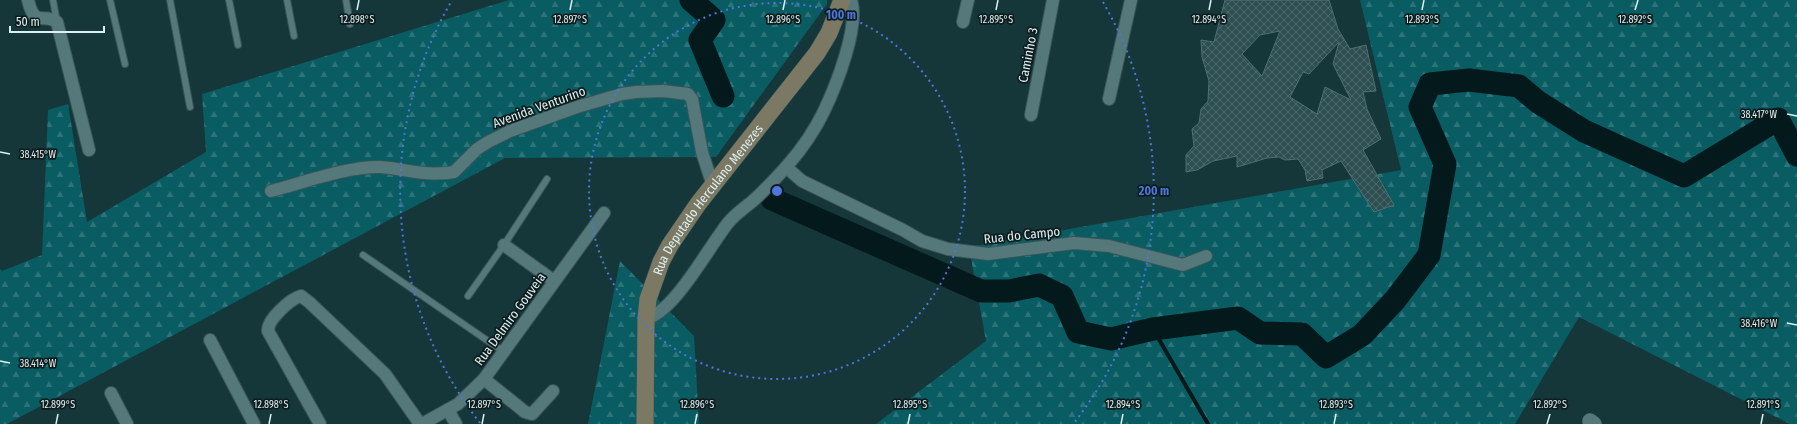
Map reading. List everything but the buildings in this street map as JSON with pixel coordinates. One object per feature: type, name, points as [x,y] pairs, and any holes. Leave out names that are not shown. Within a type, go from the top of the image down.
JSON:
[{"type":"main road","name":"Rua Deputado Herculano Menezes","points":[[645,424],[646,319],[648,299],[661,262],[670,244],[713,186],[816,53],[829,33],[842,0]]},
{"type":"street","points":[[28,0],[35,16],[57,22],[89,150]]},
{"type":"street","points":[[646,319],[654,317],[674,299],[729,222],[756,199],[800,151],[824,112],[842,66],[850,33],[853,6],[851,0]]},
{"type":"street","points":[[964,22],[968,0]]},
{"type":"street","name":"Caminho 3","points":[[1031,115],[1053,0]]},
{"type":"street","points":[[1109,99],[1131,0]]},
{"type":"street","name":"Avenida Venturino","points":[[271,192],[342,172],[380,167],[423,173],[454,172],[478,149],[510,131],[602,100],[629,93],[663,91],[688,94],[692,99],[702,152],[713,186]]},
{"type":"street","name":"Rua do Campo","points":[[786,166],[802,181],[897,227],[922,241],[948,249],[988,254],[1074,243],[1110,246],[1183,265],[1206,256]]},
{"type":"street","name":"Rua Delmiro Gouveia","points":[[421,424],[458,404],[484,379],[604,213]]},
{"type":"street","points":[[504,245],[554,281]]},
{"type":"street","points":[[320,424],[270,335],[268,326],[272,319],[297,297],[304,298],[378,366],[421,424]]},
{"type":"street","points":[[210,340],[254,424]]},
{"type":"street","points":[[484,379],[524,412],[530,414],[532,414],[552,391]]},
{"type":"street","points":[[110,393],[127,424]]},
{"type":"street","points":[[448,410],[456,424]]},
{"type":"lane","points":[[53,0],[57,22]]},
{"type":"lane","points":[[110,0],[125,64]]},
{"type":"lane","points":[[170,0],[190,107]]},
{"type":"lane","points":[[229,0],[238,45]]},
{"type":"lane","points":[[287,0],[294,36]]},
{"type":"lane","points":[[346,0],[350,24]]},
{"type":"lane","points":[[468,296],[504,245],[547,179]]},
{"type":"lane","points":[[363,255],[504,352]]},
{"type":"green space","points":[[509,0],[827,0],[827,4],[716,157],[505,158],[7,424],[0,424],[0,269],[2,271],[42,255],[48,110],[68,104],[87,222],[206,152],[202,94]]},
{"type":"green space","points":[[1360,0],[1797,0],[1797,424],[1790,424],[1579,317],[1515,424],[876,424],[986,341],[969,247],[1401,170]]},
{"type":"green space","points":[[620,261],[694,336],[699,424],[588,424]]},
{"type":"waterway","points":[[691,0],[714,20],[700,40],[723,96]]},
{"type":"waterway","points":[[772,199],[981,291],[1009,291],[1039,285],[1062,296],[1078,332],[1111,339],[1153,329],[1238,318],[1260,333],[1302,334],[1326,357],[1362,335],[1395,300],[1429,255],[1445,164],[1420,107],[1430,84],[1469,80],[1519,86],[1538,102],[1584,131],[1684,176],[1778,119],[1797,155]]},
{"type":"waterway","points":[[1153,329],[1208,424]]}]
